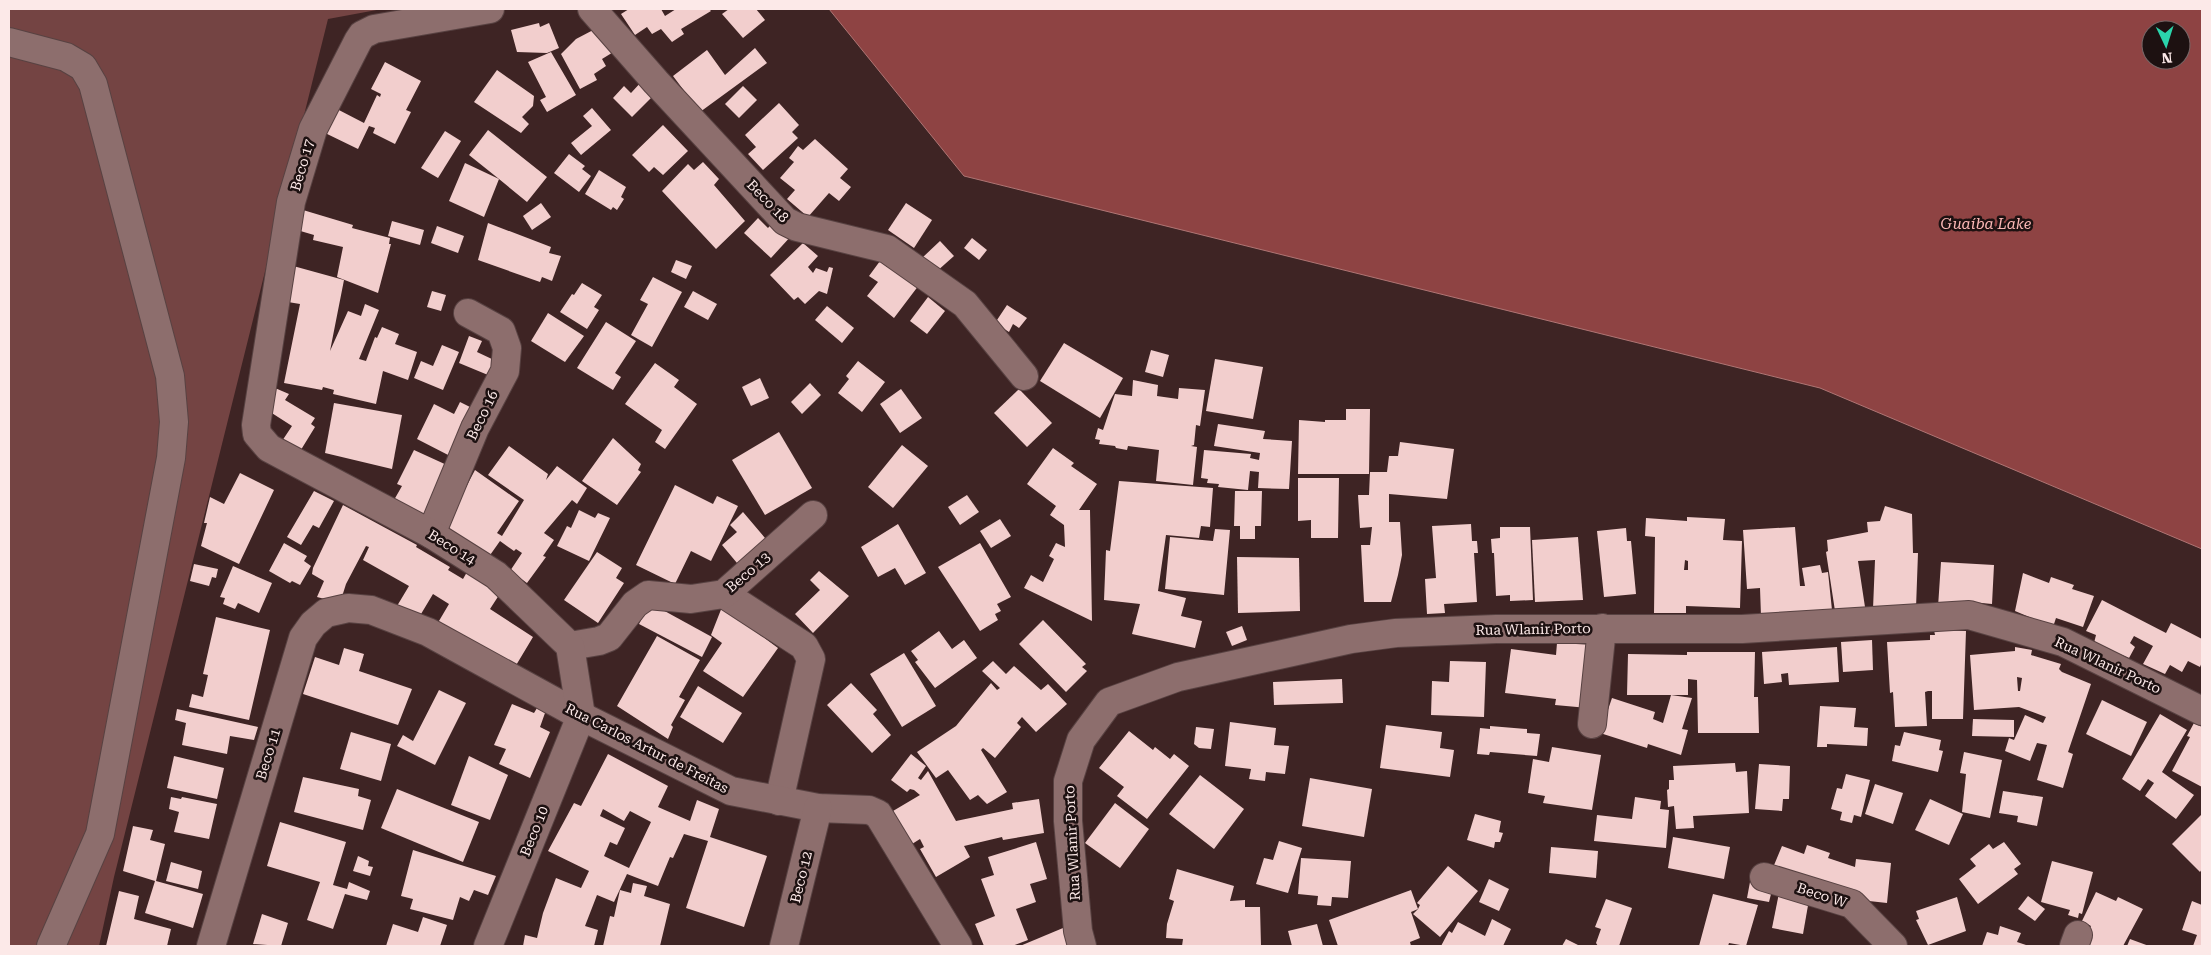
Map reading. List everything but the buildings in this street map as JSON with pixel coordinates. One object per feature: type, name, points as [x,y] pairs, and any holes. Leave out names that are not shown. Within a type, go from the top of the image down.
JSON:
[{"type":"street","name":"Beco 17","points":[[257,434],[256,414],[291,202],[313,129],[358,41],[362,35],[374,29],[490,9]]},
{"type":"street","name":"Beco 18","points":[[592,9],[656,82],[785,221],[796,227],[887,249],[965,304],[1024,376]]},
{"type":"street","points":[[9,42],[66,57],[83,67],[93,84],[170,376],[174,422],[171,458],[100,834],[51,946]]},
{"type":"street","name":"Beco 16","points":[[431,534],[475,428],[505,371],[507,348],[501,331],[468,313]]},
{"type":"street","name":"Beco 14","points":[[257,434],[269,448],[431,534],[496,575],[570,646]]},
{"type":"street","name":"Beco 13","points":[[570,646],[599,641],[609,637],[635,604],[648,595],[691,599],[724,594],[813,515]]},
{"type":"street","points":[[724,594],[804,646],[811,659],[779,801]]},
{"type":"street","name":"Beco 11","points":[[211,946],[303,638],[312,624],[326,613],[348,608],[371,610]]},
{"type":"street","name":"Rua Carlos Artur de Freitas","points":[[371,610],[428,632],[581,716],[731,792],[818,808],[869,810],[878,814],[958,946]]},
{"type":"street","name":"Rua Wlanir Porto","points":[[1082,946],[1078,931],[1070,839],[1068,781],[1081,740],[1108,702],[1178,677],[1351,639],[1396,633],[1486,629],[1742,629],[1969,615],[2063,642],[2202,710]]},
{"type":"street","points":[[1592,724],[1602,628]]},
{"type":"street","points":[[570,646],[581,716]]},
{"type":"street","name":"Beco 10","points":[[488,946],[581,716]]},
{"type":"street","name":"Beco 12","points":[[784,946],[818,808]]},
{"type":"street","name":"Beco W","points":[[1764,877],[1852,904],[1893,946]]},
{"type":"shaded area","points":[[9,9],[382,9],[328,19],[114,877],[99,946],[9,946]]},
{"type":"water","name":"Guaíba Lake","points":[[829,9],[2202,9],[2202,549],[1820,388],[964,176]]}]
